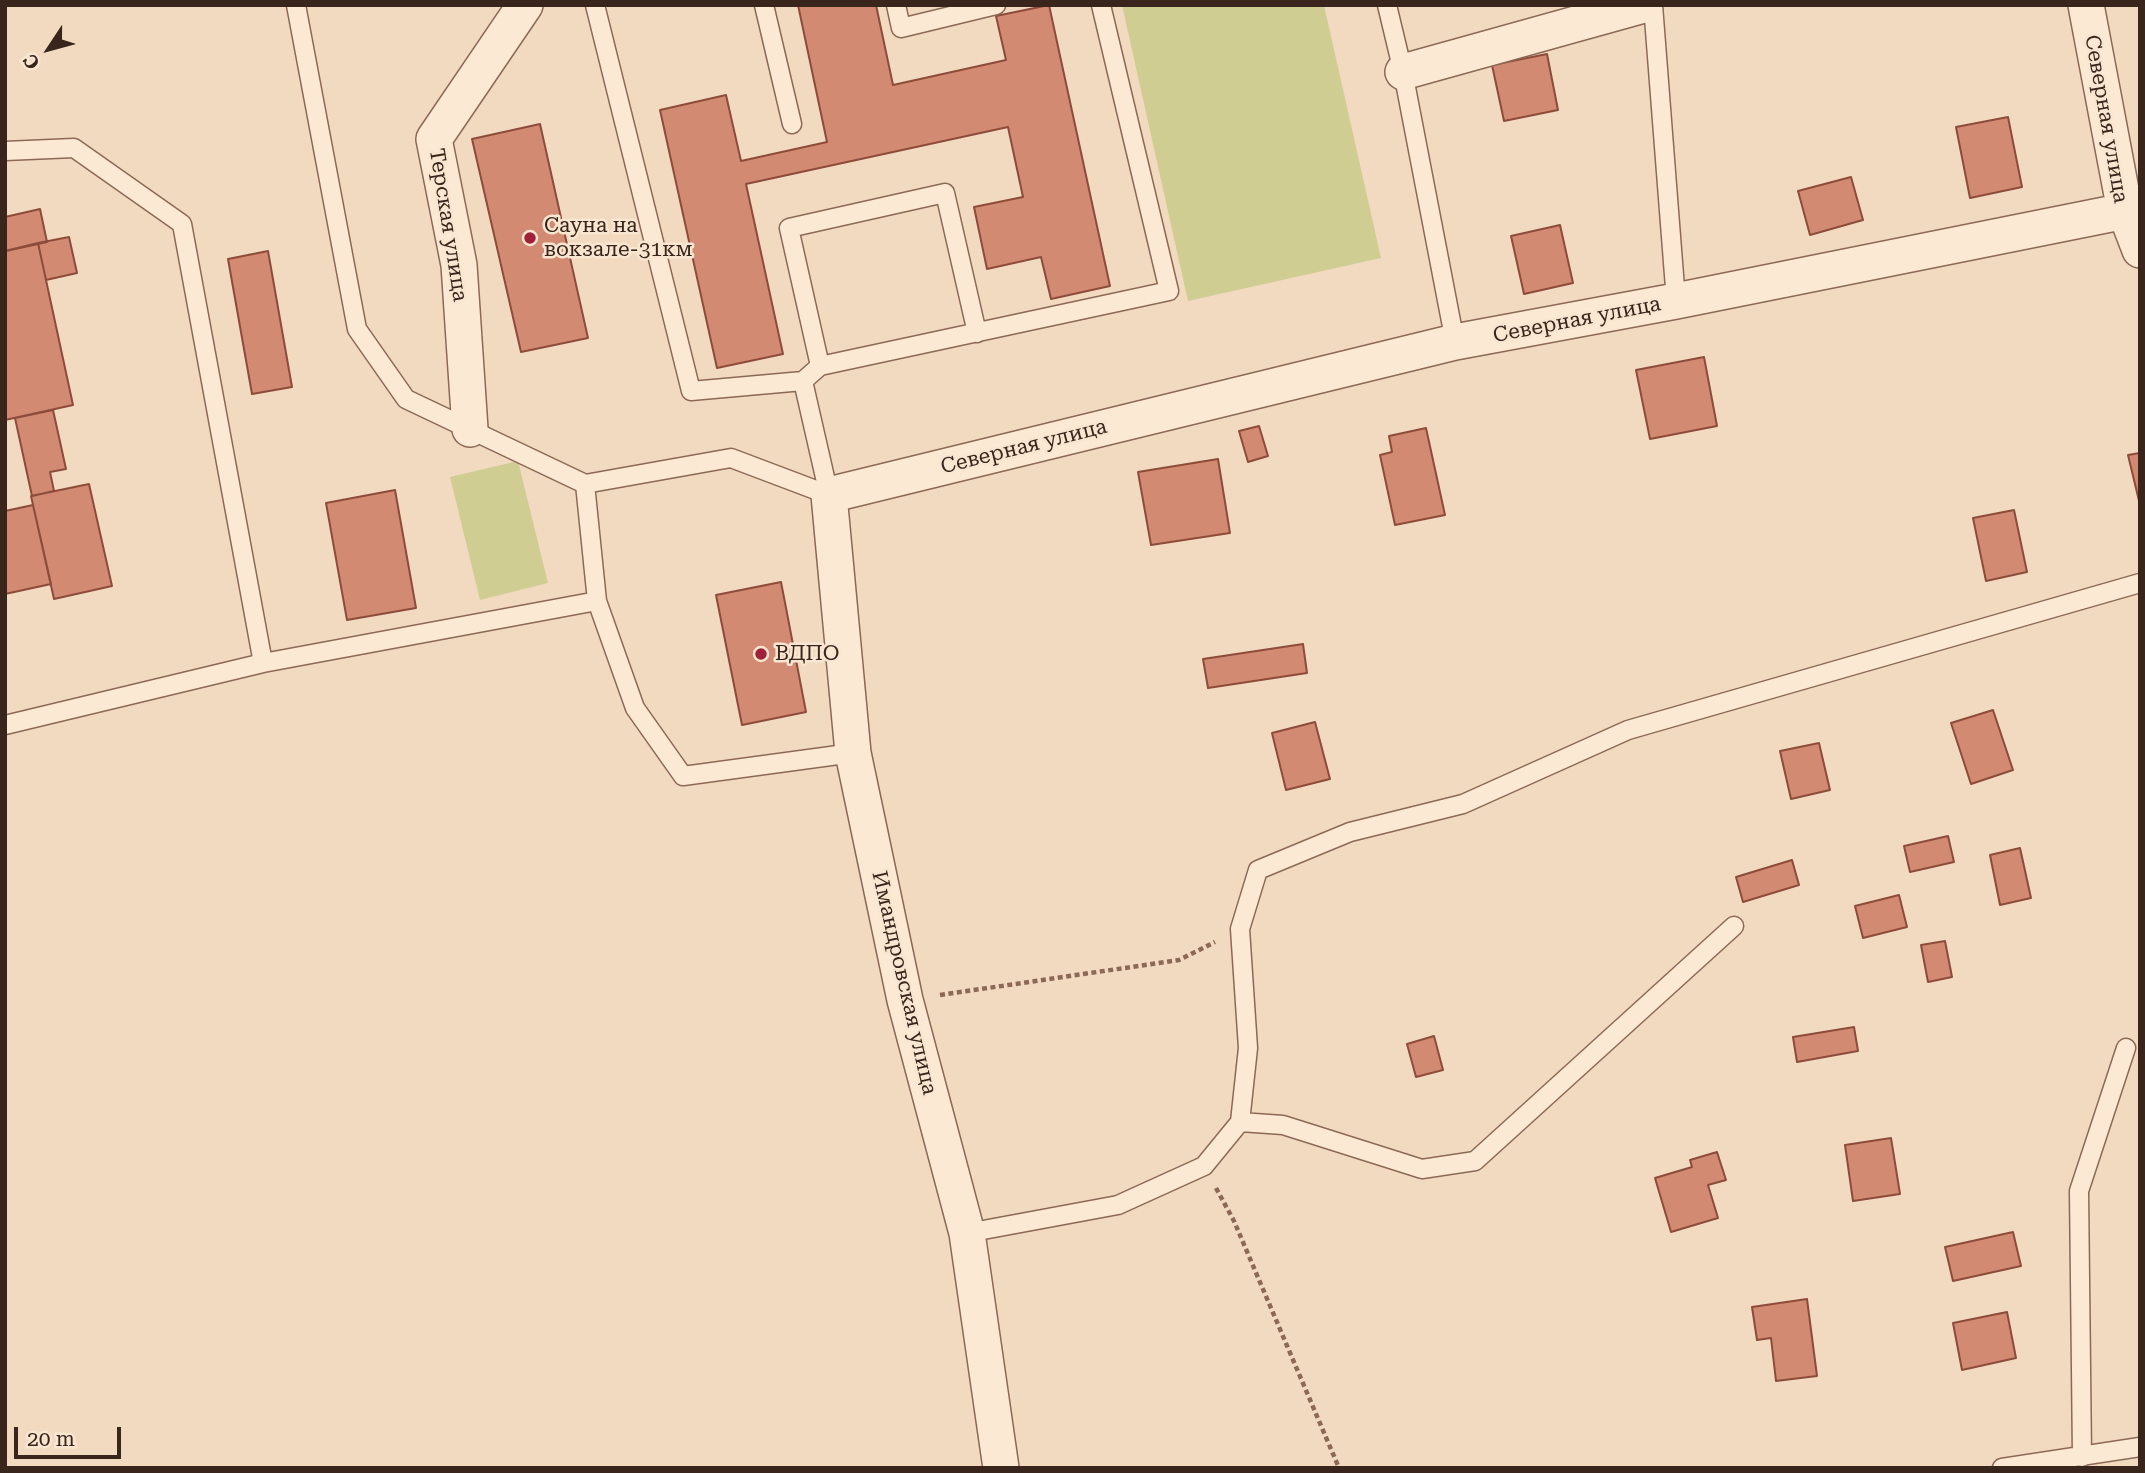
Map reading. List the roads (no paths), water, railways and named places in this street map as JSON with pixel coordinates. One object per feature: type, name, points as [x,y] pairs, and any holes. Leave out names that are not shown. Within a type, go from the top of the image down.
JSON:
[{"type":"street","name":"Терская улица","points":[[470,429],[459,265],[434,139],[525,5]]},
{"type":"street","points":[[1403,72],[1644,5]]},
{"type":"street","name":"Северная улица","points":[[829,495],[1455,342],[1676,301],[2125,211],[2086,5]]},
{"type":"street","points":[[2125,211],[2140,250]]},
{"type":"street","name":"Имандровская улица","points":[[829,495],[853,753],[905,1000],[967,1233],[1001,1468]]},
{"type":"lane","points":[[296,5],[357,329],[406,399],[585,484],[731,458],[829,495]]},
{"type":"lane","points":[[595,5],[691,391],[803,381],[820,366],[1169,291],[1101,5]]},
{"type":"lane","points":[[764,5],[792,124]]},
{"type":"lane","points":[[896,5],[901,28],[996,5]]},
{"type":"lane","points":[[1387,5],[1403,72],[1455,342]]},
{"type":"lane","points":[[1653,5],[1676,301]]},
{"type":"lane","points":[[5,151],[74,148],[182,224],[262,663]]},
{"type":"lane","points":[[820,366],[789,228],[945,193],[977,332]]},
{"type":"lane","points":[[803,381],[829,495]]},
{"type":"lane","points":[[585,484],[597,601],[635,708],[683,776],[853,753]]},
{"type":"lane","points":[[967,1233],[1118,1205],[1204,1166],[1240,1122],[1248,1048],[1240,929],[1258,870],[1350,832],[1463,804],[1628,730],[2140,583]]},
{"type":"lane","points":[[5,725],[262,663],[597,601]]},
{"type":"lane","points":[[1240,1122],[1283,1125],[1422,1169],[1475,1161],[1734,926]]},
{"type":"lane","points":[[2082,1457],[2079,1191],[2126,1048]]},
{"type":"lane","points":[[2003,1468],[2140,1447]]},
{"type":"place","name":"Сауна на вокзале-31км","points":[[530,238]]},
{"type":"place","name":"ВДПО","points":[[761,654]]}]
